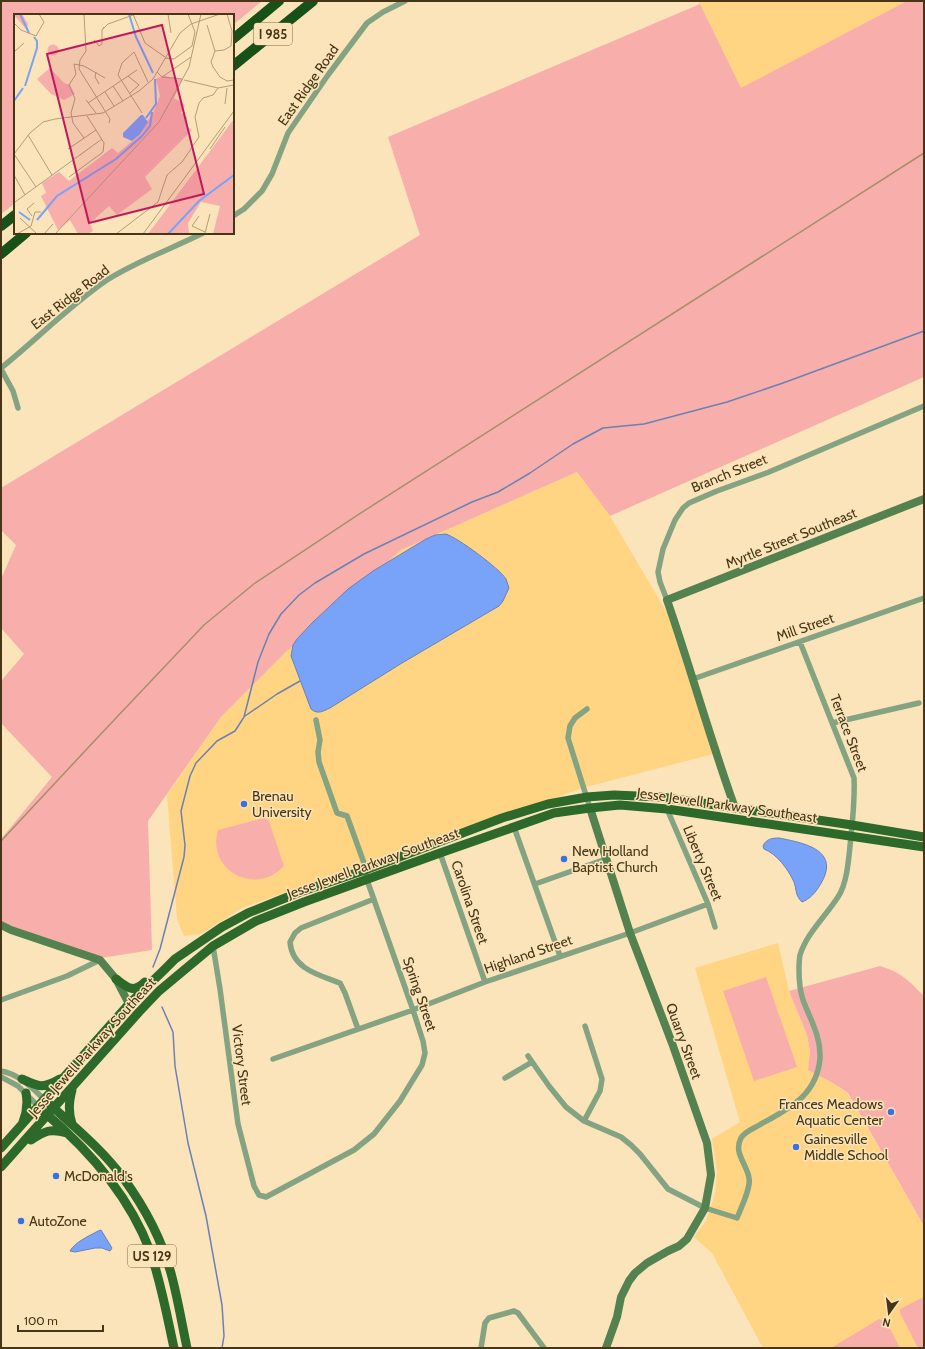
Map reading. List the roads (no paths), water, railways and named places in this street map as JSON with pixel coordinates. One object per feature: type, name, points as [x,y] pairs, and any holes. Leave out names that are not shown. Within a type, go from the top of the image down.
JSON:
[{"type":"highway","name":"I 985","points":[[234,38],[279,1]]},
{"type":"highway","name":"I 985","points":[[234,65],[313,1]]},
{"type":"highway","points":[[1,226],[14,216]]},
{"type":"highway","points":[[1,254],[25,234]]},
{"type":"main road","name":"Jesse Jewell Parkway Southeast","points":[[1,1148],[129,1004],[175,959],[200,941],[248,913],[300,892],[365,870],[502,818],[548,804],[587,797],[614,795],[661,797],[924,837]]},
{"type":"main road","name":"Jesse Jewell Parkway Southeast","points":[[1,1167],[160,991],[212,946],[256,921],[304,902],[554,813],[620,805],[667,809],[924,847]]},
{"type":"main road","points":[[116,979],[126,987],[137,988],[154,974],[163,971]]},
{"type":"main road","points":[[22,1079],[36,1086],[46,1086],[66,1075]]},
{"type":"main road","points":[[72,1124],[68,1112],[69,1101],[74,1086]]},
{"type":"main road","points":[[23,1123],[28,1101],[26,1094]]},
{"type":"main road","points":[[42,1103],[51,1112],[67,1134]]},
{"type":"main road","name":"US 129","points":[[51,1112],[72,1124],[99,1150],[120,1174],[149,1219],[172,1276],[187,1348]]},
{"type":"main road","points":[[18,1149],[41,1133],[47,1131],[56,1130],[67,1134]]},
{"type":"main road","name":"US 129","points":[[67,1134],[106,1173],[124,1198],[138,1224],[155,1266],[174,1348]]},
{"type":"street","name":"East Ridge Road","points":[[234,215],[244,209],[262,191],[272,174],[288,133],[328,75],[367,23],[403,1]]},
{"type":"street","name":"East Ridge Road","points":[[1,368],[27,347],[65,312],[106,281],[131,265],[201,234]]},
{"type":"street","points":[[1,368],[13,391],[18,408]]},
{"type":"street","name":"Branch Street","points":[[735,808],[715,753],[668,600],[660,582],[658,572],[663,549],[675,520],[683,508],[689,503],[776,469],[924,406]]},
{"type":"street","name":"Myrtle Street Southeast","points":[[668,600],[924,499]]},
{"type":"street","name":"Mill Street","points":[[693,679],[924,598]]},
{"type":"street","name":"Terrace Street","points":[[705,1208],[737,1218],[750,1178],[739,1156],[738,1148],[742,1138],[749,1131],[790,1108],[803,1097],[813,1082],[820,1058],[815,1026],[803,1000],[799,981],[800,956],[810,934],[839,896],[850,854],[855,798],[854,778],[800,642]]},
{"type":"street","points":[[832,722],[919,703]]},
{"type":"street","points":[[587,709],[575,718],[570,726],[568,738],[590,808]]},
{"type":"street","name":"Spring Street","points":[[254,1186],[259,1195],[266,1197],[297,1179],[354,1150],[374,1134],[400,1101],[422,1065],[424,1053],[423,1041],[413,1010],[367,880],[364,864],[347,816],[337,813],[319,762],[318,752],[320,740],[316,720]]},
{"type":"street","name":"Quarry Street","points":[[590,808],[630,933],[672,1043],[707,1143],[711,1175],[705,1208],[687,1240],[679,1246],[647,1263],[635,1273],[629,1281],[622,1297],[617,1317],[606,1348]]},
{"type":"street","name":"Liberty Street","points":[[667,809],[708,904],[715,927]]},
{"type":"street","points":[[514,827],[560,956]]},
{"type":"street","name":"Carolina Street","points":[[440,853],[485,982]]},
{"type":"street","points":[[535,884],[606,859]]},
{"type":"street","points":[[358,1029],[340,983],[310,972],[293,954],[290,942],[295,933],[301,928],[374,899]]},
{"type":"street","name":"Highland Street","points":[[273,1059],[413,1010],[485,982],[630,933],[708,904]]},
{"type":"street","points":[[1,925],[11,930],[100,960],[116,979],[129,1004]]},
{"type":"street","name":"Victory Street","points":[[212,946],[220,989],[238,1124],[254,1186]]},
{"type":"street","points":[[1,1000],[67,976],[100,960]]},
{"type":"street","points":[[584,1121],[600,1092],[602,1079],[585,1026]]},
{"type":"street","points":[[528,1056],[566,1107],[584,1121],[621,1137],[640,1154],[668,1189],[705,1208]]},
{"type":"street","points":[[505,1078],[532,1062]]},
{"type":"street","points":[[1,1071],[7,1072],[22,1079],[42,1103]]},
{"type":"street","points":[[1,1077],[18,1086],[26,1094],[42,1103]]},
{"type":"street","points":[[481,1348],[485,1323],[489,1318],[514,1311],[518,1313],[544,1348]]},
{"type":"water","points":[[446,534],[478,554],[502,574],[506,579],[509,588],[503,601],[499,606],[402,663],[330,708],[318,712],[311,709],[291,656],[293,645],[297,639],[348,589],[373,571],[426,539],[435,535]]},
{"type":"water","points":[[779,838],[809,846],[817,850],[823,856],[826,864],[826,873],[815,893],[805,901],[802,902],[800,900],[789,872],[778,858],[764,849],[763,846],[768,840]]},
{"type":"water","points":[[101,1230],[112,1248],[110,1251],[102,1248],[95,1248],[75,1252],[70,1251],[79,1242]]},
{"type":"waterway","points":[[153,967],[160,949],[184,857],[185,845],[181,811],[190,776],[196,763],[217,741],[235,731],[244,717],[258,662],[269,634],[281,614],[299,595],[315,583],[364,554],[472,502],[498,492],[530,473],[573,444],[603,428],[644,424],[727,402],[924,331]]},
{"type":"waterway","points":[[245,716],[277,694],[300,681]]},
{"type":"waterway","points":[[162,1007],[173,1032],[175,1066],[188,1143],[206,1216],[222,1305],[224,1336],[222,1348]]},
{"type":"railway","points":[[1,841],[204,625],[255,583],[356,516],[924,153]]},
{"type":"place","name":"Brenau University","points":[[244,804]]},
{"type":"place","name":"New Holland Baptist Church","points":[[564,859]]},
{"type":"place","name":"Frances Meadows Aquatic Center","points":[[891,1112]]},
{"type":"place","name":"Gainesville Middle School","points":[[796,1147]]},
{"type":"place","name":"McDonald's","points":[[56,1176]]},
{"type":"place","name":"AutoZone","points":[[21,1221]]}]
